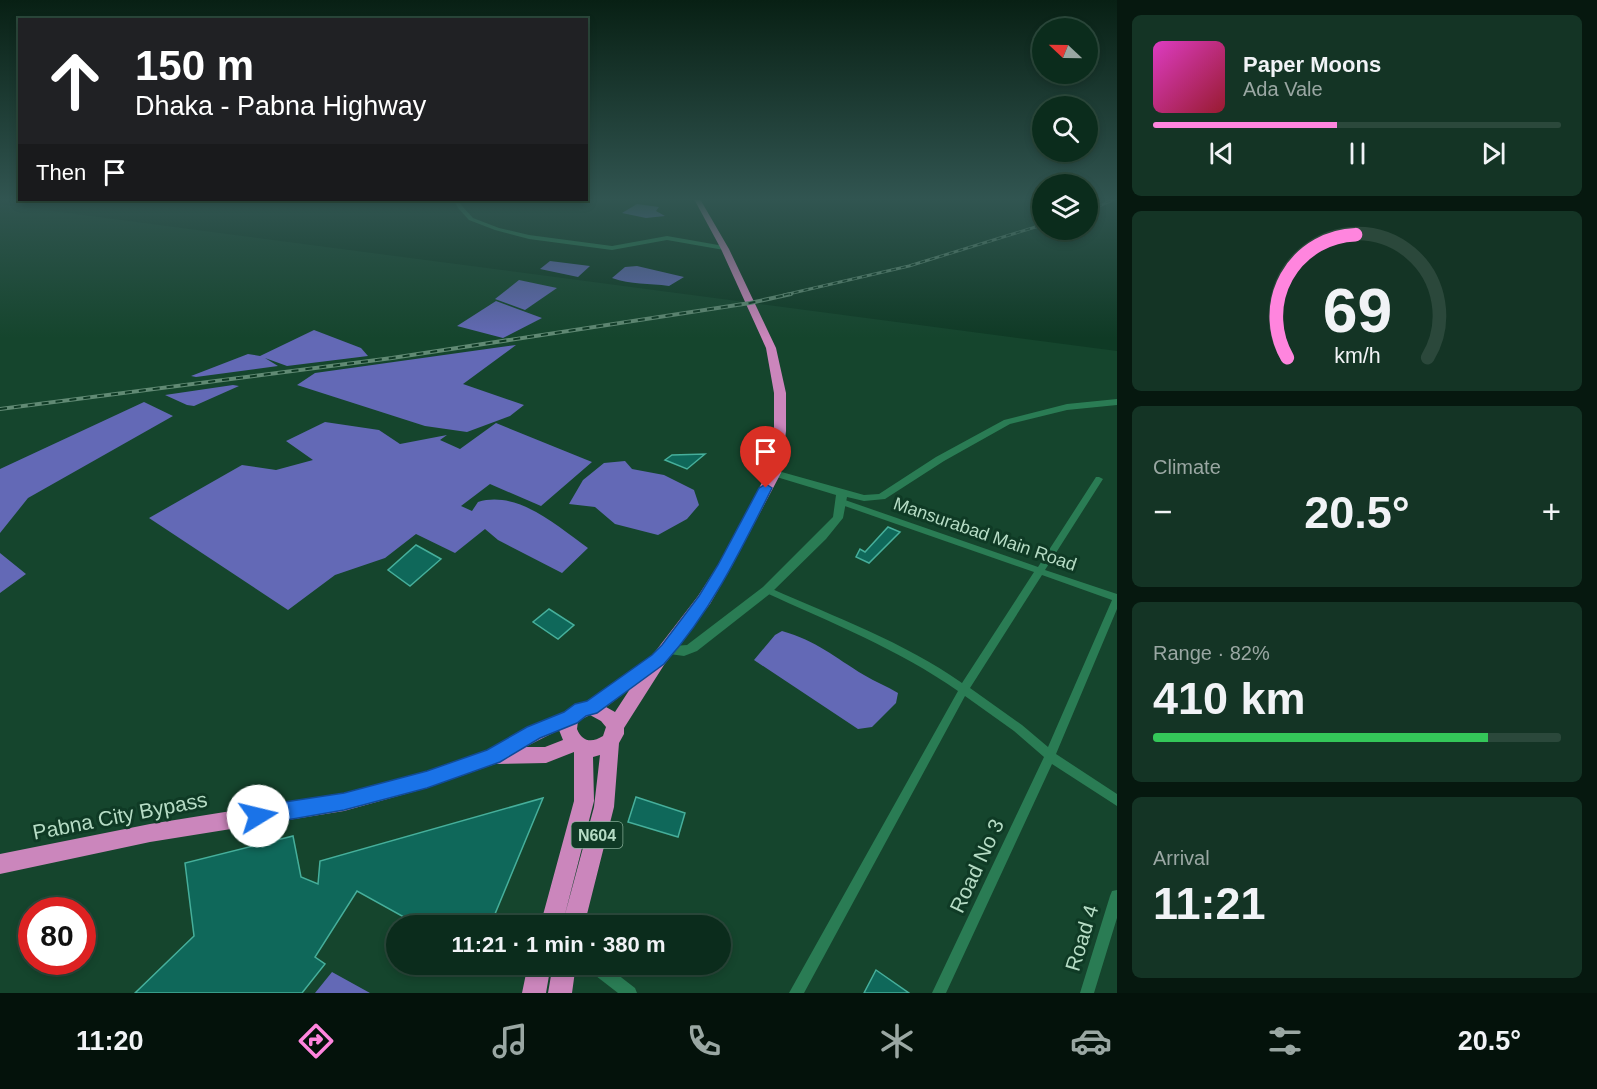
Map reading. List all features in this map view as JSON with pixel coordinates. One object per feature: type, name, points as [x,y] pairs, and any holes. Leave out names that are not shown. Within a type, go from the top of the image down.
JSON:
[{"type":"highway","points":[[580,745],[600,748],[613,735],[663,655],[704,600],[725,566],[774,473],[780,431],[780,393],[771,348],[723,245]]},
{"type":"highway","points":[[591,708],[663,655]]},
{"type":"highway","points":[[571,717],[582,709],[591,708],[610,716],[613,735]]},
{"type":"highway","name":"N604","points":[[553,915],[584,801],[580,745],[568,731],[571,717]]},
{"type":"highway","name":"Pabna City Bypass","points":[[0,864],[150,833],[344,802],[427,780],[494,756],[534,733],[571,717]]},
{"type":"highway","name":"N604","points":[[576,915],[604,807],[613,735]]},
{"type":"highway","name":"Pabna City Bypass","points":[[494,756],[546,754],[580,745]]},
{"type":"highway","points":[[584,801],[604,807]]},
{"type":"highway","points":[[534,993],[538,975]]},
{"type":"highway","points":[[560,993],[563,975]]},
{"type":"street","points":[[592,245],[612,248],[624,245]]},
{"type":"street","points":[[709,245],[724,248]]},
{"type":"street","points":[[774,473],[842,497],[881,497],[940,459],[1007,422],[1067,407],[1117,402]]},
{"type":"street","points":[[796,993],[964,689],[1099,479]]},
{"type":"street","points":[[663,655],[692,648],[767,590],[838,518],[842,497]]},
{"type":"street","name":"Mansurabad Main Road","points":[[842,497],[1117,598]]},
{"type":"street","points":[[767,590],[896,648],[964,689],[1018,728],[1050,756],[1117,801]]},
{"type":"street","name":"Road No 3","points":[[939,993],[1050,756],[1117,598]]},
{"type":"street","name":"Road 4","points":[[1087,993],[1117,896]]},
{"type":"street","points":[[606,975],[630,993]]},
{"type":"shaded area","points":[[0,245],[314,245],[1117,351],[1117,993],[0,993]]},
{"type":"water","points":[[550,261],[590,266],[578,277],[540,269]]},
{"type":"water","points":[[637,266],[684,277],[669,286],[633,283],[612,278],[625,267]]},
{"type":"water","points":[[519,280],[557,288],[525,310],[495,299]]},
{"type":"water","points":[[496,301],[542,318],[503,338],[457,326]]},
{"type":"water","points":[[314,330],[361,348],[368,356],[287,366],[265,358],[278,366],[191,376],[248,354],[260,356]]},
{"type":"water","points":[[516,345],[463,384],[524,405],[510,416],[467,432],[425,426],[297,385],[315,373]]},
{"type":"water","points":[[239,386],[194,406],[165,395]]},
{"type":"water","points":[[144,402],[173,416],[28,498],[0,533],[0,469]]},
{"type":"water","points":[[325,422],[379,430],[400,444],[447,435],[440,440],[460,449],[496,423],[592,462],[541,506],[490,484],[461,506],[472,511],[478,502],[493,500],[522,505],[550,521],[588,548],[562,573],[498,540],[485,529],[455,553],[416,534],[385,558],[335,575],[288,610],[149,518],[242,465],[276,470],[313,460],[286,441]]},
{"type":"water","points":[[625,461],[632,469],[664,475],[694,490],[699,505],[687,519],[658,535],[615,524],[595,507],[569,504],[583,480],[604,463]]},
{"type":"water","points":[[0,553],[26,574],[0,593]]},
{"type":"water","points":[[782,631],[815,645],[898,693],[896,703],[872,727],[858,729],[754,660],[775,635]]},
{"type":"water","points":[[332,972],[370,993],[315,993]]},
{"type":"building","points":[[705,454],[687,469],[665,460],[672,455]]},
{"type":"building","points":[[888,527],[900,532],[869,563],[856,557],[860,549],[865,552]]},
{"type":"building","points":[[416,545],[441,559],[410,586],[388,570]]},
{"type":"building","points":[[549,609],[574,625],[558,639],[533,622]]},
{"type":"building","points":[[636,797],[685,813],[678,837],[628,822]]},
{"type":"building","points":[[543,798],[495,915],[400,915],[357,891],[315,957],[325,964],[302,993],[135,993],[194,936],[185,863],[293,836],[301,877],[318,884],[320,861]]},
{"type":"building","points":[[876,970],[909,993],[864,993]]},
{"type":"railway","points":[[784,295],[909,266],[976,245]]},
{"type":"railway","points":[[0,409],[392,358],[750,303],[791,294]]},
{"type":"route","points":[[258,816],[344,802],[427,780],[494,756],[534,733],[571,717],[582,709],[591,708],[658,660],[668,650],[725,566],[766,488]]}]
